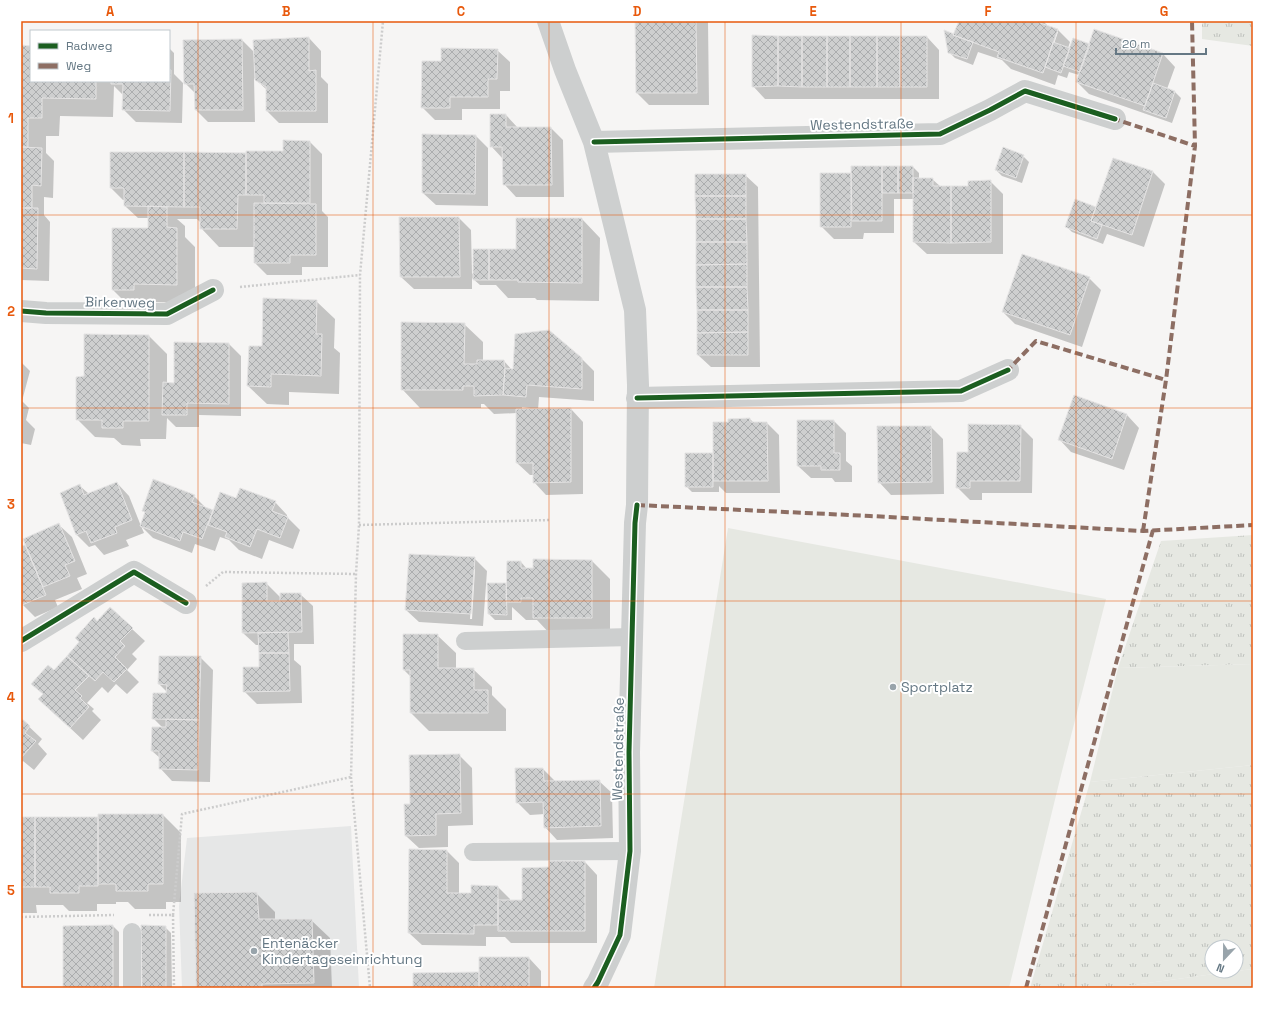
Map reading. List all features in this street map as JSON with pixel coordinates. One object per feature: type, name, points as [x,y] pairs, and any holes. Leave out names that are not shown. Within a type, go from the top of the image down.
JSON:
[{"type":"street","name":"Westendstraße","points":[[548,21],[565,70],[594,142],[635,310],[637,504],[635,523],[629,752],[630,851],[620,935],[594,988]]},
{"type":"street","name":"Westendstraße","points":[[594,142],[940,134],[1025,92],[1115,119]]},
{"type":"street","name":"Birkenweg","points":[[21,311],[46,313],[166,314],[213,290]]},
{"type":"street","points":[[637,398],[961,391],[1008,370]]},
{"type":"street","points":[[21,641],[134,572],[186,603]]},
{"type":"lane","points":[[465,641],[632,637]]},
{"type":"lane","points":[[473,852],[630,851]]},
{"type":"lane","points":[[132,932],[132,988]]},
{"type":"path","points":[[370,988],[351,777],[356,574],[359,525],[360,275],[382,21]]},
{"type":"path","points":[[213,290],[360,275]]},
{"type":"path","points":[[359,525],[550,520]]},
{"type":"path","points":[[186,603],[223,572],[356,574]]},
{"type":"path","points":[[174,988],[173,915],[182,814],[351,777]]},
{"type":"path","points":[[21,917],[116,915]]},
{"type":"path","points":[[146,915],[173,915]]},
{"type":"shaded area","points":[[351,826],[359,988],[182,988],[179,906],[187,838]]},
{"type":"green space","points":[[1202,21],[1253,21],[1253,46],[1202,39]]},
{"type":"green space","name":"Sportplatz","points":[[728,528],[1106,599],[1009,988],[654,988]]},
{"type":"green space","points":[[1253,535],[1253,664],[1118,668],[1161,541]]},
{"type":"green space","points":[[1253,664],[1253,765],[1090,782],[1118,668]]},
{"type":"green space","points":[[1253,765],[1253,969],[1244,970],[1244,939],[1204,939],[1204,976],[1111,988],[1030,988],[1090,782]]},
{"type":"green space","points":[[1253,969],[1253,988],[1111,988],[1204,975],[1204,979],[1244,979],[1244,970]]},
{"type":"building","points":[[635,21],[696,21],[697,93],[636,93]]},
{"type":"building","points":[[959,21],[1040,21],[1040,23],[1058,29],[1043,73],[997,57],[999,52],[953,35]]},
{"type":"building","points":[[1094,29],[1163,53],[1145,106],[1076,82]]},
{"type":"building","points":[[944,30],[973,42],[967,59],[948,53]]},
{"type":"building","points":[[752,35],[778,36],[778,86],[752,87]]},
{"type":"building","points":[[778,36],[802,36],[802,87],[778,86]]},
{"type":"building","points":[[802,36],[827,36],[827,87],[802,87]]},
{"type":"building","points":[[827,36],[850,36],[850,87],[827,87]]},
{"type":"building","points":[[850,36],[877,36],[877,87],[850,87]]},
{"type":"building","points":[[877,36],[900,36],[900,87],[877,87]]},
{"type":"building","points":[[900,36],[927,36],[927,87],[900,87]]},
{"type":"building","points":[[309,37],[309,71],[316,70],[316,111],[266,111],[266,87],[255,80],[253,40]]},
{"type":"building","points":[[1073,38],[1090,44],[1080,72],[1063,66]]},
{"type":"building","points":[[242,39],[243,110],[195,110],[194,84],[184,84],[183,40]]},
{"type":"building","points":[[1053,42],[1070,48],[1061,73],[1045,67]]},
{"type":"building","points":[[21,45],[30,46],[30,82],[96,82],[96,99],[42,98],[42,118],[28,118],[28,147],[21,147]]},
{"type":"building","points":[[441,48],[498,49],[497,79],[488,79],[488,97],[450,97],[450,108],[421,108],[422,61],[441,61]]},
{"type":"building","points":[[170,70],[171,70],[170,111],[122,110],[123,84],[111,84],[111,82],[170,82]]},
{"type":"building","points":[[1153,83],[1175,91],[1166,118],[1143,110]]},
{"type":"building","points":[[490,114],[506,114],[506,127],[551,127],[552,185],[503,185],[502,147],[490,147]]},
{"type":"building","points":[[422,134],[476,135],[475,194],[422,193]]},
{"type":"building","points":[[283,140],[310,141],[310,203],[264,203],[264,195],[246,195],[246,151],[283,151]]},
{"type":"building","points":[[21,147],[42,148],[41,186],[32,185],[32,208],[21,208]]},
{"type":"building","points":[[1003,147],[1024,155],[1016,178],[995,170]]},
{"type":"building","points":[[110,152],[184,152],[184,207],[124,206],[124,188],[110,188]]},
{"type":"building","points":[[184,152],[246,153],[246,195],[238,195],[237,229],[200,229],[200,207],[184,207]]},
{"type":"building","points":[[1113,158],[1153,171],[1132,235],[1091,221]]},
{"type":"building","points":[[851,166],[882,166],[882,221],[852,221]]},
{"type":"building","points":[[882,166],[898,166],[898,193],[882,193]]},
{"type":"building","points":[[898,166],[913,166],[913,193],[898,193]]},
{"type":"building","points":[[820,173],[851,173],[851,227],[820,227]]},
{"type":"building","points":[[695,174],[746,174],[746,196],[695,196]]},
{"type":"building","points":[[913,178],[933,178],[933,186],[951,186],[951,243],[913,242]]},
{"type":"building","points":[[991,180],[991,242],[951,243],[951,186],[968,186],[968,181]]},
{"type":"building","points":[[695,196],[746,196],[746,219],[696,219]]},
{"type":"building","points":[[1075,199],[1096,207],[1091,221],[1102,225],[1097,239],[1065,227]]},
{"type":"building","points":[[254,203],[316,204],[316,255],[290,255],[290,263],[254,263]]},
{"type":"building","points":[[148,206],[167,207],[167,227],[177,228],[177,285],[134,284],[134,290],[112,290],[112,228],[148,228]]},
{"type":"building","points":[[21,208],[38,208],[37,269],[21,268]]},
{"type":"building","points":[[399,217],[459,217],[460,277],[400,277]]},
{"type":"building","points":[[516,218],[582,218],[582,283],[489,280],[489,249],[516,249]]},
{"type":"building","points":[[696,219],[746,219],[747,242],[696,242]]},
{"type":"building","points":[[696,242],[747,242],[747,264],[696,265]]},
{"type":"building","points":[[473,249],[489,249],[489,280],[473,280]]},
{"type":"building","points":[[1022,254],[1090,277],[1070,335],[1002,312]]},
{"type":"building","points":[[747,264],[747,287],[696,287],[696,265]]},
{"type":"building","points":[[696,287],[747,287],[748,310],[697,310]]},
{"type":"building","points":[[263,298],[317,300],[316,334],[322,334],[321,376],[271,374],[271,387],[247,386],[249,346],[262,346]]},
{"type":"building","points":[[697,310],[748,310],[748,332],[697,333]]},
{"type":"building","points":[[401,322],[465,323],[464,364],[477,364],[477,360],[504,360],[505,368],[503,395],[474,396],[474,386],[463,386],[463,390],[401,390]]},
{"type":"building","points":[[549,330],[582,358],[582,389],[527,385],[526,397],[503,395],[505,368],[513,369],[515,334]]},
{"type":"building","points":[[748,332],[748,355],[697,355],[697,333]]},
{"type":"building","points":[[84,334],[149,335],[149,421],[123,421],[123,428],[102,428],[102,420],[76,420],[76,377],[84,376]]},
{"type":"building","points":[[174,342],[229,343],[229,404],[187,403],[187,415],[162,415],[163,382],[174,383]]},
{"type":"building","points":[[1074,395],[1127,414],[1112,459],[1058,440]]},
{"type":"building","points":[[571,408],[571,482],[533,483],[533,463],[516,463],[516,409]]},
{"type":"building","points":[[750,418],[750,422],[767,422],[768,481],[713,481],[713,422],[728,422],[728,419]]},
{"type":"building","points":[[797,420],[834,420],[834,453],[840,453],[840,470],[821,470],[821,466],[797,466]]},
{"type":"building","points":[[968,424],[1021,425],[1020,481],[970,481],[970,488],[956,488],[957,452],[968,452]]},
{"type":"building","points":[[877,426],[931,426],[932,482],[878,483]]},
{"type":"building","points":[[685,453],[713,453],[713,487],[685,487]]},
{"type":"building","points":[[153,479],[195,495],[192,502],[213,510],[202,539],[183,532],[180,541],[140,526],[145,512],[142,511]]},
{"type":"building","points":[[117,482],[132,520],[115,527],[117,533],[91,543],[86,531],[76,535],[60,493],[80,484],[84,495]]},
{"type":"building","points":[[240,488],[276,501],[272,511],[288,517],[280,538],[257,529],[250,547],[225,537],[227,532],[208,525],[220,492],[236,498]]},
{"type":"building","points":[[59,523],[75,561],[65,565],[70,576],[43,587],[23,539]]},
{"type":"building","points":[[25,545],[46,595],[22,605],[21,546]]},
{"type":"building","points":[[409,554],[475,557],[471,614],[405,610]]},
{"type":"building","points":[[533,559],[592,560],[592,618],[533,618],[533,598],[521,598],[521,602],[506,602],[507,561],[521,561],[521,568],[533,568]]},
{"type":"building","points":[[267,582],[267,601],[280,601],[280,593],[301,593],[302,632],[242,633],[242,583]]},
{"type":"building","points":[[487,583],[506,583],[507,615],[488,614]]},
{"type":"building","points":[[110,607],[133,628],[120,641],[125,646],[115,657],[127,669],[114,682],[103,672],[95,681],[67,656],[79,642],[75,638],[94,617],[97,621]]},
{"type":"building","points":[[288,632],[289,653],[259,653],[258,633]]},
{"type":"building","points":[[403,634],[438,634],[438,668],[474,668],[474,690],[488,690],[488,713],[410,713],[410,670],[403,670]]},
{"type":"building","points":[[259,653],[289,653],[290,691],[243,692],[243,667],[259,667]]},
{"type":"building","points":[[67,656],[89,676],[75,690],[82,696],[80,698],[89,707],[70,728],[38,699],[43,694],[31,684],[48,665],[54,670]]},
{"type":"building","points":[[159,656],[201,656],[199,720],[152,719],[153,693],[166,693],[167,685],[158,684]]},
{"type":"building","points":[[21,718],[30,726],[25,733],[36,741],[21,758]]},
{"type":"building","points":[[166,719],[199,720],[198,770],[159,769],[159,751],[151,751],[152,727],[166,727]]},
{"type":"building","points":[[460,754],[461,813],[436,814],[436,835],[405,836],[404,804],[410,804],[409,755]]},
{"type":"building","points":[[515,768],[543,768],[544,781],[600,780],[601,826],[544,828],[543,802],[516,803]]},
{"type":"building","points":[[98,814],[163,814],[163,884],[148,884],[148,891],[116,891],[116,884],[98,884]]},
{"type":"building","points":[[21,817],[35,817],[35,887],[21,887]]},
{"type":"building","points":[[35,817],[98,817],[98,886],[79,886],[79,893],[50,893],[50,887],[35,887]]},
{"type":"building","points":[[409,849],[447,850],[447,893],[471,893],[471,885],[498,886],[498,925],[474,925],[474,934],[408,933]]},
{"type":"building","points":[[549,861],[585,861],[585,931],[498,931],[498,900],[522,900],[522,868],[549,867]]},
{"type":"building","name":"Entenäcker Kindertageseinrichtung","points":[[257,892],[259,919],[312,919],[314,983],[262,984],[262,988],[196,988],[194,893]]},
{"type":"building","points":[[113,925],[113,988],[63,988],[63,926]]},
{"type":"building","points":[[141,925],[166,926],[166,987],[142,988]]},
{"type":"building","points":[[479,957],[529,957],[529,988],[479,988]]},
{"type":"building","points":[[479,972],[479,988],[413,988],[413,973]]},
{"type":"marked path","points":[[1143,531],[1166,380],[1195,146],[1192,21]]},
{"type":"marked path","points":[[1112,118],[1195,146]]},
{"type":"marked path","points":[[1005,371],[1008,370],[1036,341],[1166,380]]},
{"type":"marked path","points":[[637,505],[1143,531],[1253,525]]},
{"type":"marked path","points":[[1026,988],[1153,530]]},
{"type":"cycle path","points":[[594,142],[940,134],[1025,91],[1115,119]]},
{"type":"cycle path","points":[[21,311],[46,313],[167,314],[213,290]]},
{"type":"cycle path","points":[[637,398],[961,391],[1008,370]]},
{"type":"cycle path","points":[[594,988],[620,935],[630,851],[629,752],[635,523],[637,505]]},
{"type":"cycle path","points":[[21,641],[134,572],[186,603]]},
{"type":"place","name":"Sportplatz","points":[[893,687]]},
{"type":"place","name":"Entenäcker Kindertageseinrichtung","points":[[254,951]]}]
